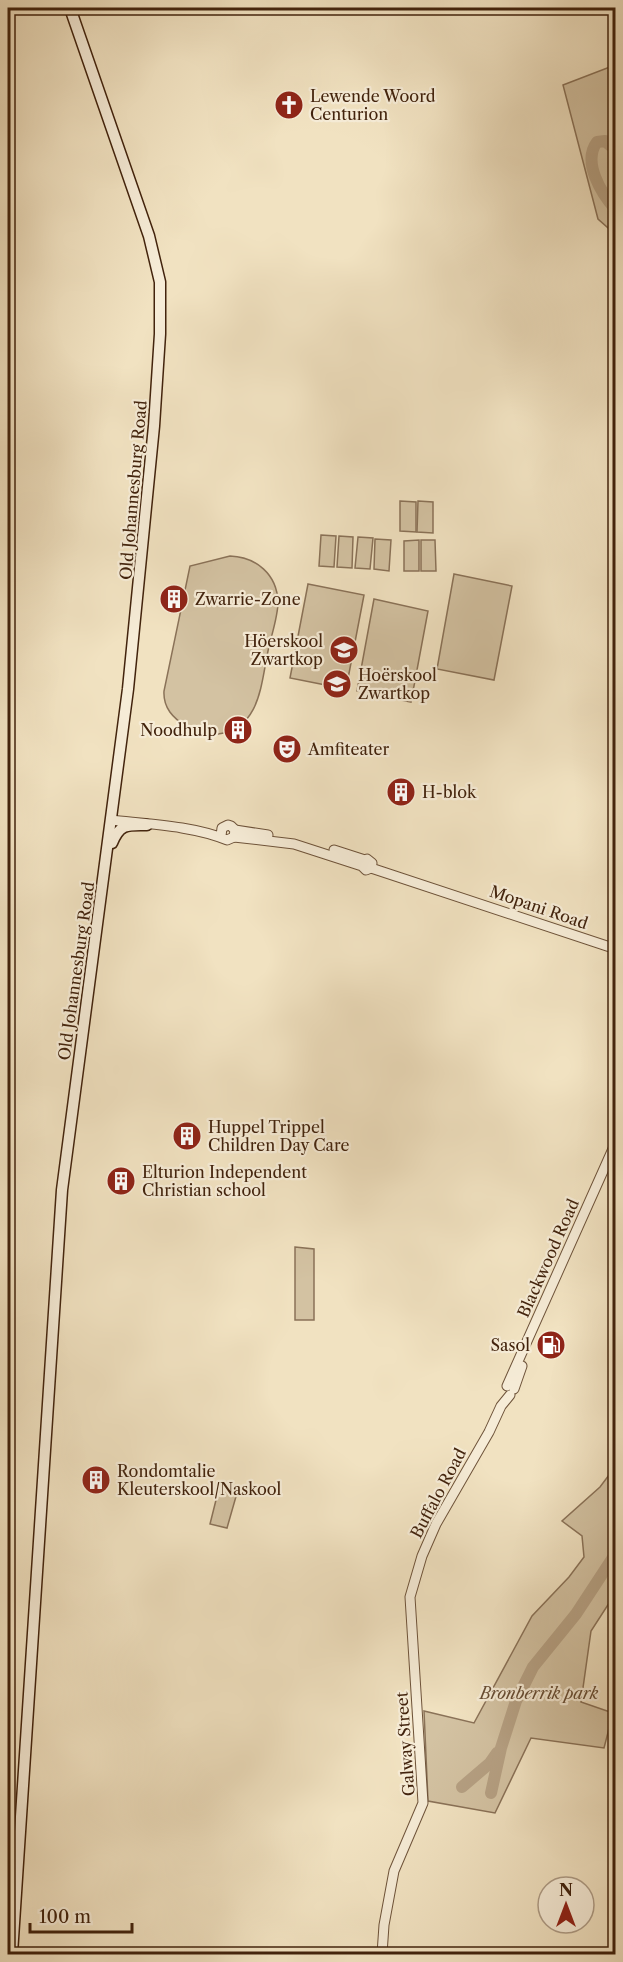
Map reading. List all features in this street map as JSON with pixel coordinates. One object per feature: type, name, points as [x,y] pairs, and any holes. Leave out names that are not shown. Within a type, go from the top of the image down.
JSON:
[{"type":"main road","name":"Old Johannesburg Road","points":[[12,1954],[62,1190],[142,565],[159,362],[160,282],[149,236],[70,8]]},
{"type":"main road","points":[[106,858],[119,829],[127,825],[147,825]]},
{"type":"street","points":[[111,817],[147,825],[222,832]]},
{"type":"street","points":[[111,817],[222,832]]},
{"type":"street","name":"Mopani Road","points":[[222,832],[228,825],[234,833],[294,844],[367,864],[615,949]]},
{"type":"street","name":"Blackwood Road","points":[[509,1391],[566,1264],[615,1142]]},
{"type":"street","name":"Blackwood Road","points":[[597,1190],[615,1155]]},
{"type":"street","name":"Buffalo Road","points":[[410,1597],[429,1539],[489,1432],[509,1391]]},
{"type":"street","name":"Galway Street","points":[[382,1954],[384,1925],[394,1871],[423,1803],[410,1597]]},
{"type":"green space","points":[[616,65],[615,234],[598,219],[563,85]]},
{"type":"green space","points":[[400,501],[416,502],[416,532],[400,531]]},
{"type":"green space","points":[[418,501],[433,502],[433,533],[417,532]]},
{"type":"green space","points":[[321,535],[336,536],[334,567],[319,566]]},
{"type":"green space","points":[[339,536],[353,537],[352,568],[337,567]]},
{"type":"green space","points":[[358,537],[373,538],[370,569],[355,568]]},
{"type":"green space","points":[[375,539],[391,540],[389,571],[374,569]]},
{"type":"green space","points":[[419,540],[419,571],[404,571],[404,541]]},
{"type":"green space","points":[[421,540],[435,540],[436,571],[421,571]]},
{"type":"green space","points":[[230,556],[248,560],[269,575],[277,592],[278,608],[260,690],[250,714],[243,724],[232,730],[206,735],[190,729],[173,716],[165,703],[164,691],[190,566]]},
{"type":"green space","points":[[454,574],[512,586],[494,680],[437,669]]},
{"type":"green space","points":[[308,584],[364,595],[346,689],[290,678]]},
{"type":"green space","points":[[374,599],[428,611],[411,702],[357,691]]},
{"type":"green space","points":[[295,1247],[314,1249],[314,1320],[295,1320]]},
{"type":"green space","name":"Bronberrik park","points":[[615,1467],[615,1594],[591,1631],[581,1702],[613,1713],[604,1748],[531,1738],[495,1813],[428,1801],[424,1711],[474,1723],[532,1616],[569,1577],[584,1557],[582,1536],[562,1521],[600,1487]]},
{"type":"green space","points":[[219,1488],[237,1493],[227,1528],[210,1524]]},
{"type":"waterway","points":[[616,150],[605,141],[597,142],[592,159],[592,168],[599,186],[616,210]]},
{"type":"waterway","points":[[491,1793],[501,1748],[516,1701],[533,1667],[576,1614],[616,1553]]},
{"type":"waterway","points":[[462,1787],[490,1763],[497,1753]]},
{"type":"place","name":"Lewende Woord Centurion","points":[[289,105]]},
{"type":"place","name":"Zwarrie-Zone","points":[[174,599]]},
{"type":"place","name":"Höerskool Zwartkop","points":[[344,650]]},
{"type":"place","name":"Hoërskool Zwartkop","points":[[337,684]]},
{"type":"place","name":"Noodhulp","points":[[238,730]]},
{"type":"place","name":"Amfiteater","points":[[287,749]]},
{"type":"place","name":"H-blok","points":[[401,792]]},
{"type":"place","name":"Huppel Trippel Children Day Care","points":[[187,1136]]},
{"type":"place","name":"Elturion Independent Christian school","points":[[121,1181]]},
{"type":"place","name":"Sasol","points":[[551,1345]]},
{"type":"place","name":"Rondomtalie Kleuterskool/Naskool","points":[[96,1480]]}]
